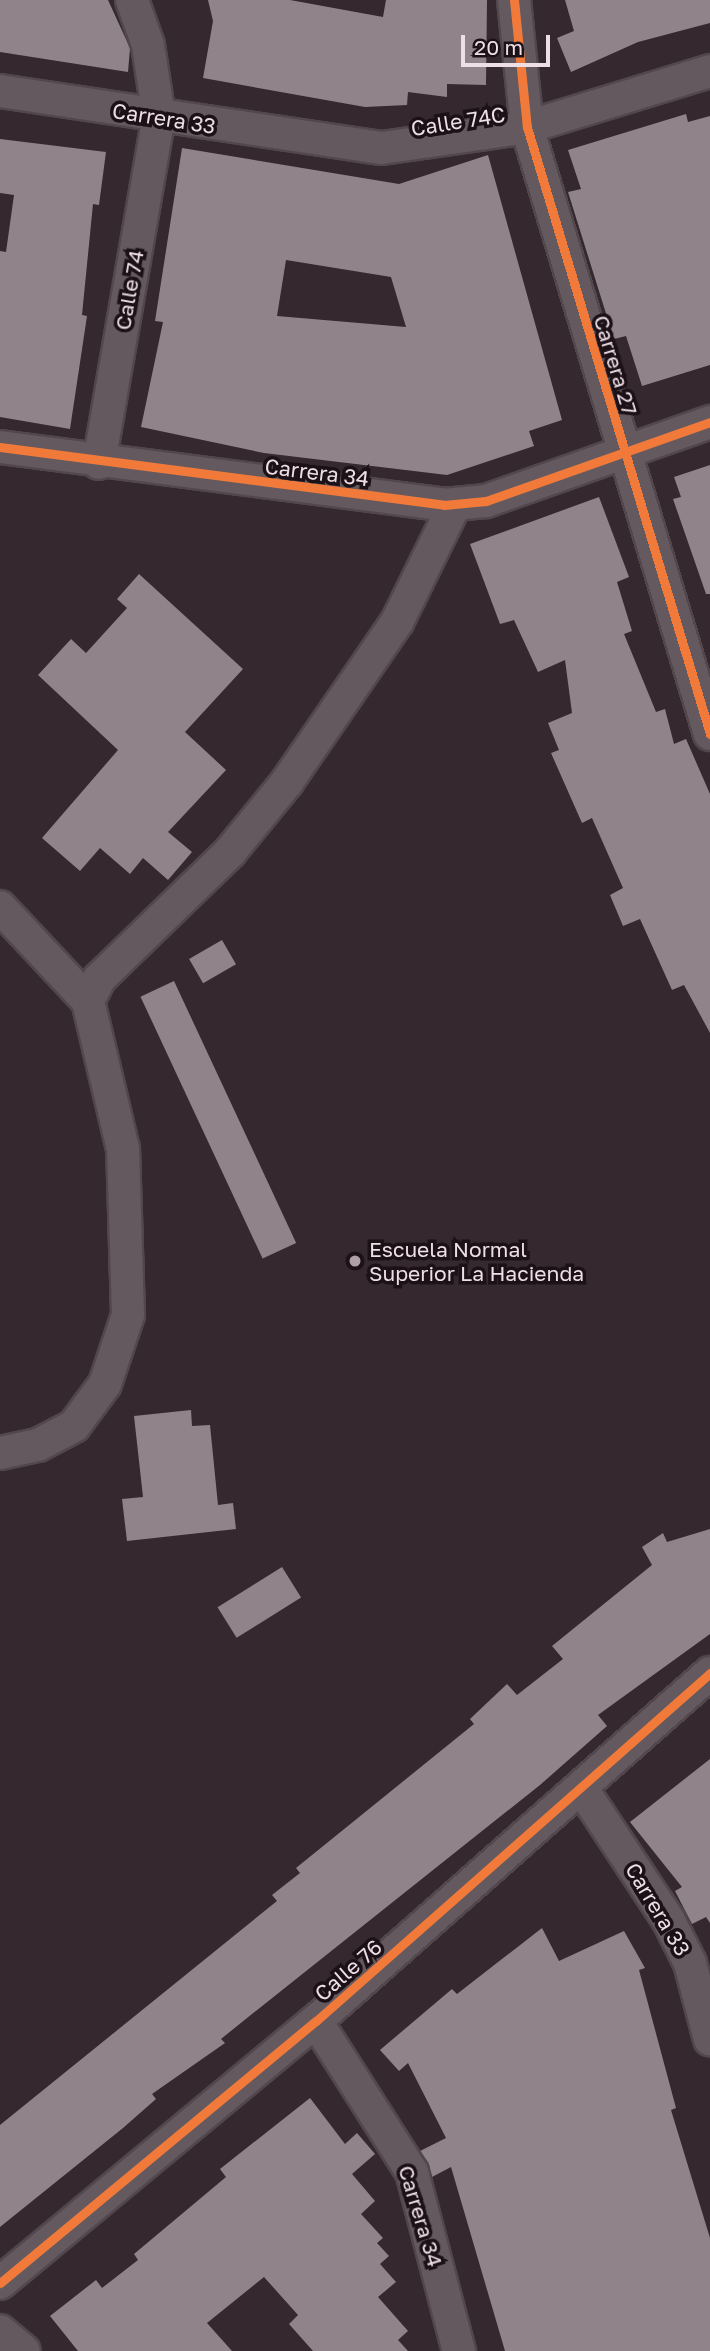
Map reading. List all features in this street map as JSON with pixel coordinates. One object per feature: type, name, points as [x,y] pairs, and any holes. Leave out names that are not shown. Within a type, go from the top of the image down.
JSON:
[{"type":"street","name":"Calle 74","points":[[99,463],[159,117],[148,45],[132,0]]},
{"type":"street","name":"Carrera 27","points":[[514,0],[527,127],[623,450],[706,713]]},
{"type":"street","name":"Calle 74C","points":[[328,144],[423,147],[527,127],[710,71]]},
{"type":"street","name":"Carrera 33","points":[[0,91],[328,144]]},
{"type":"street","name":"Carrera 34","points":[[0,447],[99,463],[455,504],[486,501],[623,450],[710,422]]},
{"type":"street","points":[[88,1001],[118,954],[230,852],[288,782],[397,622],[455,504]]},
{"type":"street","points":[[0,907],[88,1001],[123,1149],[128,1315],[105,1384],[74,1426],[38,1445],[0,1453]]},
{"type":"street","name":"Calle 76","points":[[0,2283],[316,2021],[582,1789],[710,1673]]},
{"type":"street","name":"Carrera 33","points":[[582,1789],[669,1921],[690,1963],[710,2039]]},
{"type":"street","name":"Carrera 34","points":[[316,2021],[381,2114],[412,2172],[459,2351]]},
{"type":"street","points":[[0,2331],[24,2351]]},
{"type":"building","points":[[0,0],[108,0],[130,48],[128,72],[0,52]]},
{"type":"building","points":[[208,0],[290,0],[383,17],[386,0],[487,0],[486,85],[447,84],[447,97],[408,92],[407,105],[365,107],[203,78],[213,21]]},
{"type":"building","points":[[565,0],[710,0],[710,23],[638,42],[571,72],[557,38],[574,31]]},
{"type":"building","points":[[686,114],[688,122],[710,116],[710,365],[642,386],[626,336],[614,339],[568,192],[581,189],[568,150]]},
{"type":"building","points":[[0,139],[106,152],[99,205],[93,204],[82,315],[87,316],[70,429],[0,417],[0,251],[6,252],[14,195],[0,193]]},
{"type":"building","points":[[182,148],[399,184],[488,155],[562,420],[529,431],[534,446],[447,475],[264,453],[141,427],[163,322],[155,321]],"holes":[[[286,260],[391,277],[406,327],[277,316]]]},
{"type":"building","points":[[710,465],[710,594],[706,594],[673,499],[681,497],[674,477]]},
{"type":"building","points":[[599,497],[629,577],[617,582],[632,631],[624,634],[656,712],[665,709],[674,744],[686,739],[710,794],[710,1033],[684,985],[672,990],[640,919],[623,926],[610,895],[623,888],[592,818],[582,823],[551,753],[559,750],[548,723],[572,713],[565,660],[538,672],[514,620],[500,624],[470,544]]},
{"type":"building","points":[[139,574],[243,669],[185,732],[226,770],[168,832],[192,852],[168,880],[143,858],[130,874],[100,848],[80,871],[42,838],[118,750],[38,675],[71,639],[86,653],[127,608],[117,599]]},
{"type":"building","points":[[222,940],[236,964],[203,983],[189,959]]},
{"type":"building","points":[[174,981],[296,1243],[263,1259],[140,997]]},
{"type":"building","points":[[191,1410],[192,1426],[210,1425],[218,1505],[233,1503],[236,1529],[127,1541],[122,1499],[143,1497],[134,1416]]},
{"type":"building","points":[[710,1529],[710,1634],[598,1715],[607,1726],[540,1785],[221,2039],[225,2043],[152,2094],[156,2099],[123,2128],[0,2227],[0,2125],[277,1901],[272,1895],[300,1873],[296,1868],[474,1724],[470,1719],[507,1684],[517,1695],[563,1659],[552,1646],[652,1565],[642,1547],[663,1533],[667,1542]]},
{"type":"building","points":[[282,1567],[301,1598],[237,1638],[218,1607]]},
{"type":"building","points":[[710,1759],[710,1923],[706,1917],[692,1924],[675,1891],[682,1887],[630,1822]]},
{"type":"building","points":[[542,1928],[559,1961],[624,1931],[645,1968],[639,1970],[676,2108],[671,2110],[710,2238],[710,2351],[505,2351],[451,2167],[432,2177],[420,2151],[446,2138],[408,2063],[399,2071],[380,2050],[452,1989],[457,1994]]},
{"type":"building","points":[[310,2098],[345,2144],[357,2133],[375,2154],[352,2174],[375,2201],[361,2214],[383,2238],[377,2243],[389,2256],[380,2264],[396,2282],[378,2297],[408,2331],[398,2340],[408,2351],[313,2351],[289,2324],[298,2315],[264,2277],[207,2323],[232,2351],[78,2351],[50,2316],[96,2280],[102,2288],[138,2260],[134,2254],[226,2177],[220,2169]]},
{"type":"cycle path","points":[[514,0],[527,127],[710,734]]},
{"type":"cycle path","points":[[0,447],[444,505],[486,501],[710,422]]},
{"type":"cycle path","points":[[0,2283],[316,2021],[710,1673]]},
{"type":"place","name":"Escuela Normal Superior La Hacienda","points":[[355,1261]]}]
